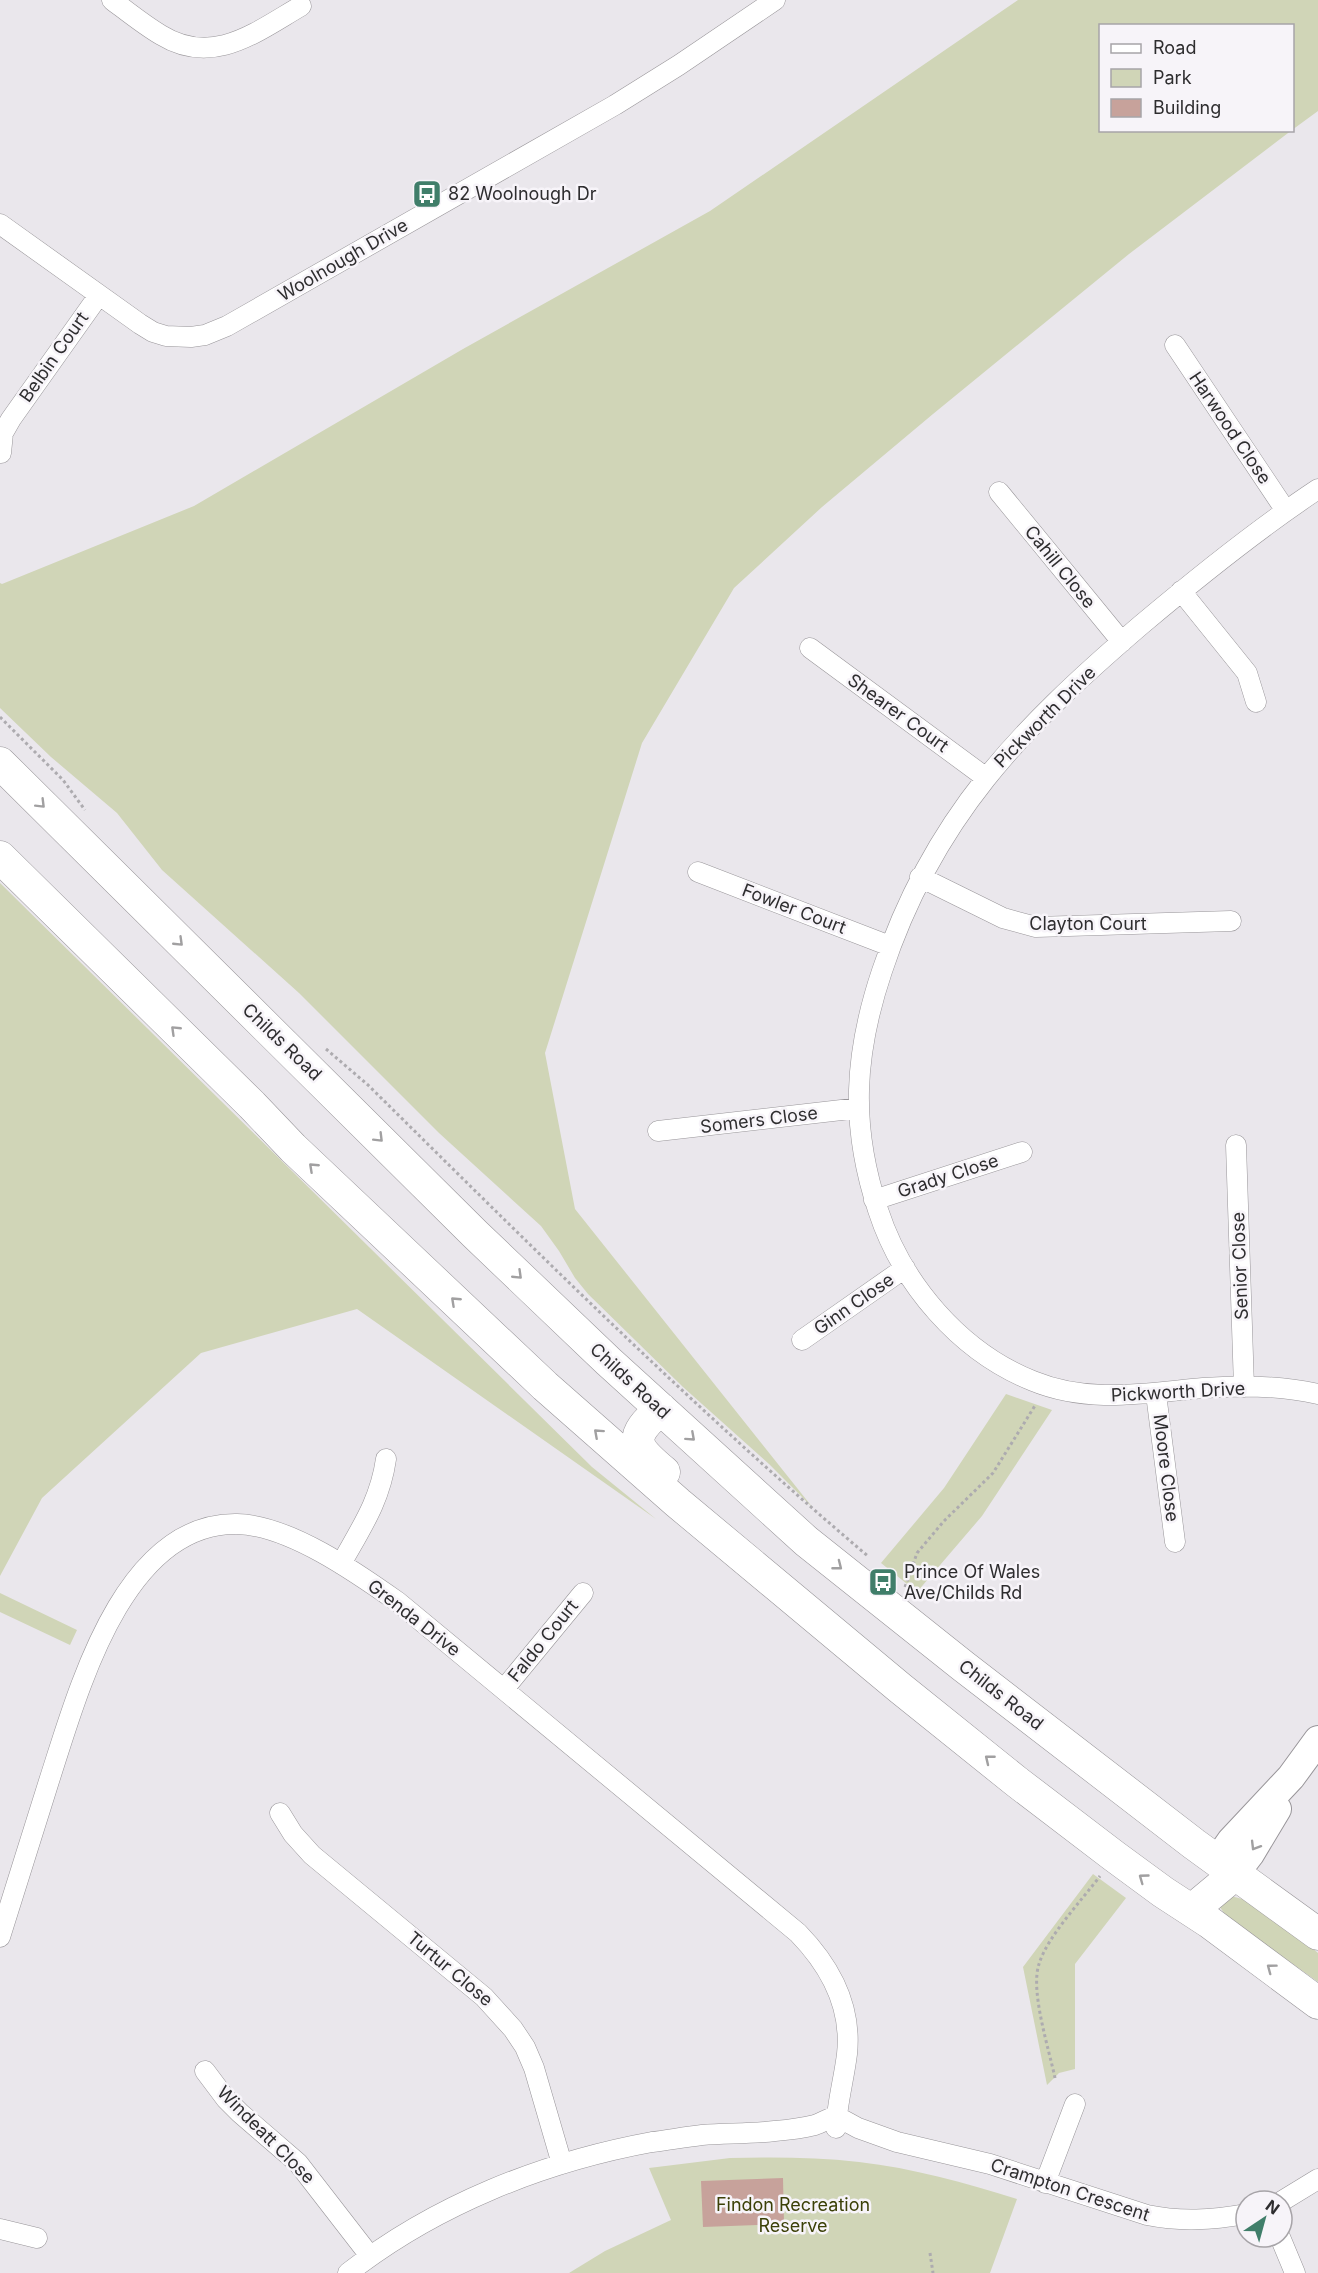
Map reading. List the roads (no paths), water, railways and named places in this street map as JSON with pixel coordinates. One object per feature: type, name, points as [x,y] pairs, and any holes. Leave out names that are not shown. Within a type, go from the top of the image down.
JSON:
[{"type":"main road","name":"Childs Road","points":[[0,763],[475,1234],[661,1409],[806,1541],[963,1666],[1226,1868],[1318,1934]]},
{"type":"main road","points":[[0,857],[293,1148],[545,1386],[678,1503],[834,1634],[1017,1782],[1122,1862],[1318,2002]]},
{"type":"main road","points":[[661,1409],[640,1430],[638,1441],[642,1451],[798,1593],[834,1634]]},
{"type":"main road","points":[[1192,1910],[1226,1868]]},
{"type":"street","points":[[112,0],[161,36],[177,44],[200,48],[222,47],[236,42],[301,6]]},
{"type":"street","name":"Woolnough Drive","points":[[0,224],[140,324],[166,336],[191,337],[218,331],[615,105],[775,0]]},
{"type":"street","name":"Belbin Court","points":[[1,453],[3,433],[11,418],[99,295]]},
{"type":"street","name":"Harwood Close","points":[[1175,345],[1286,510]]},
{"type":"street","name":"Pickworth Drive","points":[[1318,489],[1286,510],[1181,591],[1122,642],[1036,720],[985,777],[960,811],[920,877],[890,946],[873,997],[865,1031],[861,1054],[859,1108],[862,1153],[874,1200],[890,1240],[905,1268],[936,1310],[960,1335],[991,1359],[1031,1381],[1097,1396],[1244,1387],[1318,1394]]},
{"type":"street","name":"Cahill Close","points":[[999,492],[1122,642]]},
{"type":"street","points":[[1181,591],[1246,673],[1256,702]]},
{"type":"street","name":"Shearer Court","points":[[810,648],[985,777]]},
{"type":"street","name":"Fowler Court","points":[[698,872],[890,946]]},
{"type":"street","name":"Clayton Court","points":[[920,877],[1003,918],[1036,927],[1231,921]]},
{"type":"street","name":"Somers Close","points":[[658,1131],[859,1108]]},
{"type":"street","name":"Senior Close","points":[[1236,1145],[1244,1387]]},
{"type":"street","name":"Grady Close","points":[[874,1200],[1022,1152]]},
{"type":"street","name":"Ginn Close","points":[[802,1340],[905,1268]]},
{"type":"street","name":"Moore Close","points":[[1156,1394],[1175,1542]]},
{"type":"street","points":[[341,1564],[377,1499],[383,1482],[386,1459]]},
{"type":"street","name":"Grenda Drive","points":[[0,1936],[86,1671],[117,1609],[143,1571],[155,1558],[168,1547],[196,1531],[237,1524],[275,1532],[341,1564],[398,1602],[813,1948],[836,1986],[847,2031],[847,2053],[836,2122]]},
{"type":"street","name":"Faldo Court","points":[[504,1689],[583,1593]]},
{"type":"street","points":[[1226,1868],[1250,1854],[1272,1818],[1291,1777],[1318,1740]]},
{"type":"street","name":"Turtur Close","points":[[280,1813],[293,1834],[312,1855],[484,1997],[513,2029],[525,2047],[534,2068],[562,2164]]},
{"type":"street","name":"Windeatt Close","points":[[205,2071],[240,2113],[298,2163],[370,2256]]},
{"type":"street","points":[[1045,2182],[1076,2104]]},
{"type":"street","points":[[348,2273],[370,2256],[460,2204],[503,2185],[562,2164],[652,2142],[700,2135],[774,2132],[836,2122]]},
{"type":"street","name":"Crampton Crescent","points":[[836,2122],[897,2142],[990,2164],[1147,2216],[1170,2220],[1218,2219],[1234,2216]]},
{"type":"street","points":[[1294,2194],[1318,2179]]},
{"type":"street","points":[[0,2229],[38,2238]]},
{"type":"street","points":[[1285,2249],[1295,2273]]},
{"type":"place","name":"82 Woolnough Dr","points":[[427,194]]},
{"type":"place","name":"Prince Of Wales Ave/Childs Rd","points":[[883,1582]]},
{"type":"park label","name":"Findon Recreation Reserve","points":[[793,2215]]}]
